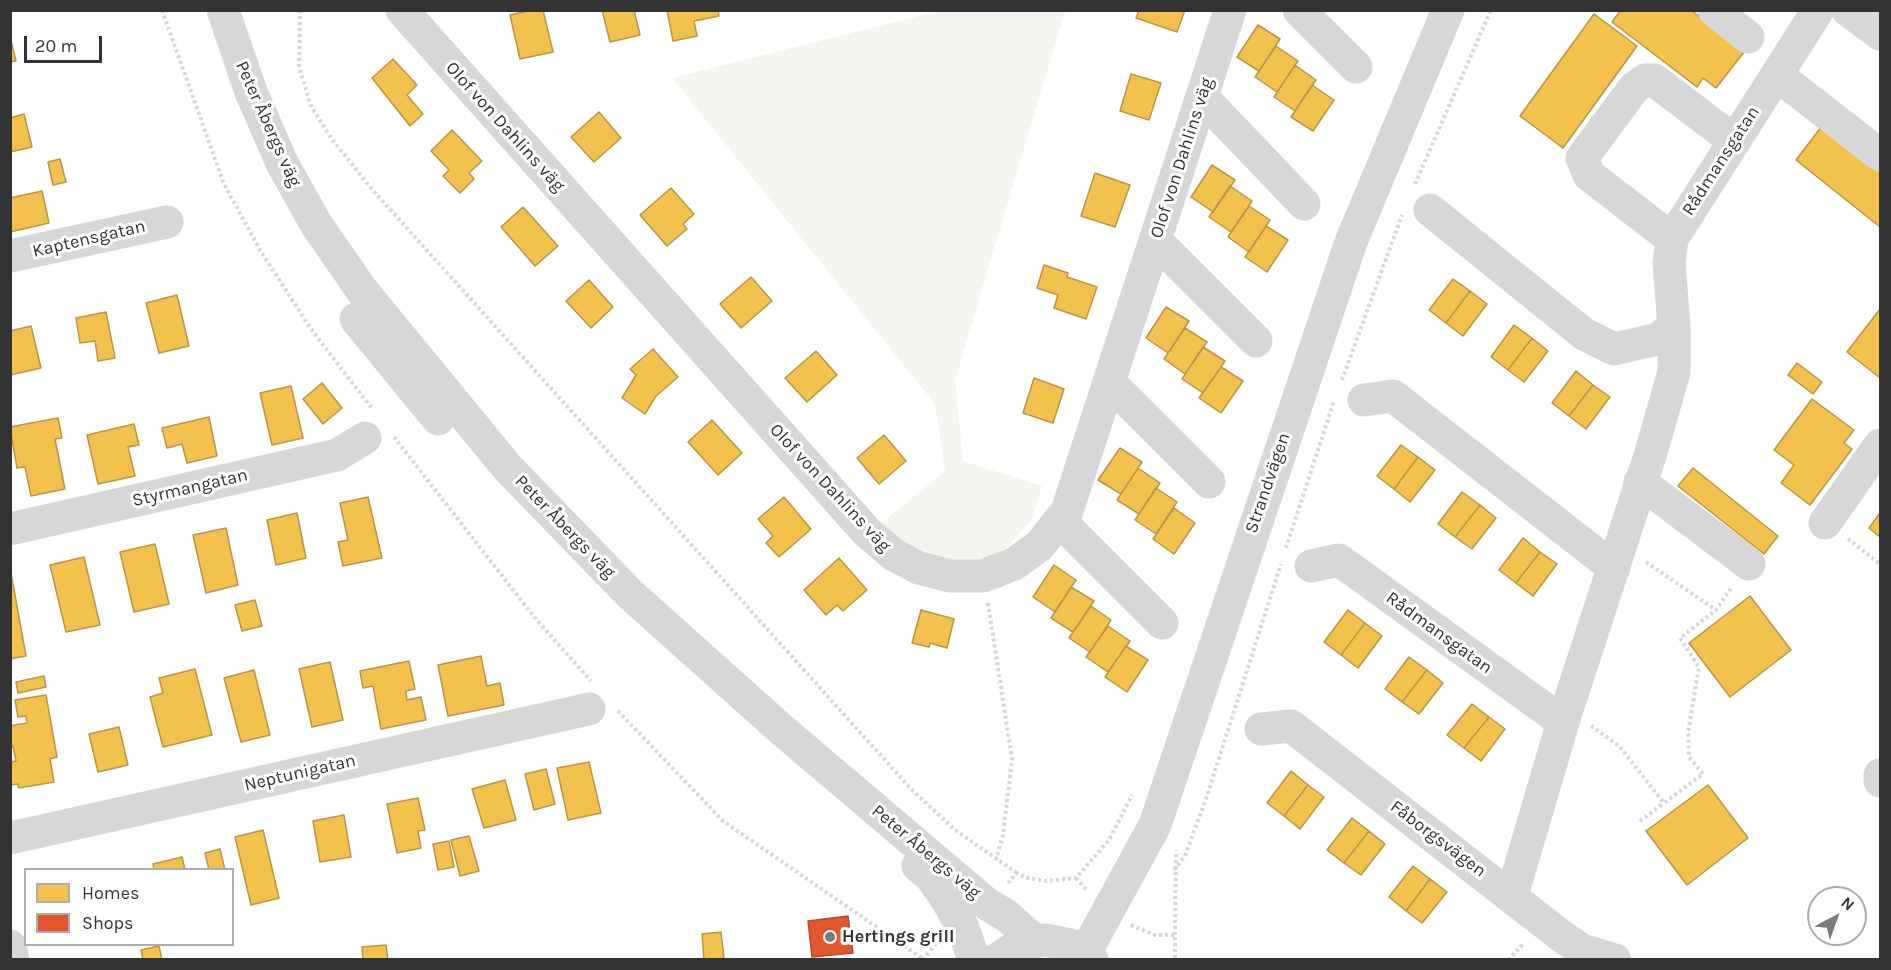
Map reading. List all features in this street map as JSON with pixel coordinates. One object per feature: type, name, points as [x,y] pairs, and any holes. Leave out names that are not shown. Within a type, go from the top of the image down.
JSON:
[{"type":"street","name":"Peter Åbergs väg","points":[[203,10],[219,65],[273,188],[317,263],[393,366],[505,495],[623,611],[931,878],[961,925],[974,960]]},
{"type":"street","name":"Peter Åbergs väg","points":[[223,10],[251,92],[282,163],[316,224],[360,289],[507,467],[630,594],[773,722],[987,904],[1007,916],[1034,940]]},
{"type":"street","name":"Olof von Dahlins väg","points":[[402,10],[866,531],[894,555],[919,568],[950,576],[982,576],[1014,564],[1039,546],[1067,511],[1230,10]]},
{"type":"street","points":[[1299,10],[1356,67]]},
{"type":"street","name":"Strandvägen","points":[[1089,956],[1109,912],[1155,825],[1351,242],[1448,10]]},
{"type":"street","points":[[1714,10],[1748,37]]},
{"type":"street","name":"Rådmansgatan","points":[[1512,895],[1565,717],[1618,556],[1674,372],[1674,326],[1669,263],[1672,239],[1818,10]]},
{"type":"street","points":[[1848,10],[1881,34]]},
{"type":"street","points":[[1777,75],[1881,155]]},
{"type":"street","points":[[1672,239],[1589,175],[1584,168],[1582,158],[1634,88],[1645,80],[1654,80],[1733,140]]},
{"type":"street","points":[[1202,97],[1304,204]]},
{"type":"street","points":[[1416,202],[1584,334],[1614,350],[1658,339],[1674,326]]},
{"type":"street","name":"Kaptensgatan","points":[[10,256],[167,222]]},
{"type":"street","points":[[1155,240],[1256,341]]},
{"type":"street","points":[[1109,382],[1209,482]]},
{"type":"street","points":[[1347,394],[1393,396],[1618,556]]},
{"type":"street","name":"Styrmangatan","points":[[10,529],[337,455],[377,428]]},
{"type":"street","points":[[1825,522],[1881,445]]},
{"type":"street","points":[[1640,482],[1749,564]]},
{"type":"street","points":[[1060,521],[1162,623]]},
{"type":"street","name":"Rådmansgatan","points":[[1311,567],[1339,560],[1565,717]]},
{"type":"street","name":"Neptunigatan","points":[[10,838],[599,700]]},
{"type":"street","name":"Fåborgsvägen","points":[[1261,729],[1291,726],[1582,950],[1615,960]]},
{"type":"street","points":[[1881,775],[1881,781]]},
{"type":"street","points":[[996,960],[1012,948],[1034,940],[1061,942],[1089,956]]},
{"type":"street","points":[[10,946],[13,960]]},
{"type":"path","points":[[162,10],[224,184],[260,250],[377,428],[535,618],[599,700],[723,821],[923,959]]},
{"type":"path","points":[[300,10],[300,67],[303,85],[311,106],[321,122],[357,170],[911,789],[955,830],[1017,873]]},
{"type":"path","points":[[1175,960],[1174,871],[1185,856],[1416,202],[1491,10]]},
{"type":"path","points":[[1825,522],[1881,564]]},
{"type":"path","points":[[1618,556],[1716,610]]},
{"type":"path","points":[[1640,821],[1702,774],[1689,757],[1689,732],[1699,667],[1680,638],[1716,610],[1749,564]]},
{"type":"path","points":[[982,576],[1012,759],[1002,835],[996,860]]},
{"type":"path","points":[[1565,717],[1619,746],[1664,803]]},
{"type":"path","points":[[1109,912],[1134,927],[1155,935],[1175,935]]},
{"type":"shaded area","points":[[939,11],[1065,11],[955,380],[963,461],[1042,486],[1032,520],[998,557],[949,562],[906,549],[878,526],[945,471],[935,404],[672,78]]},
{"type":"building: Homes","points":[[543,10],[553,52],[520,59],[510,15]]},
{"type":"building: Homes","points":[[602,10],[634,10],[640,35],[610,42]]},
{"type":"building: Homes","points":[[667,10],[718,10],[719,16],[694,21],[697,36],[673,41]]},
{"type":"building: Homes","points":[[1139,10],[1185,10],[1177,32],[1136,18]]},
{"type":"building: Homes","points":[[1621,10],[1691,10],[1744,52],[1716,88],[1703,78],[1697,87],[1612,22]]},
{"type":"building: Homes","points":[[1594,14],[1637,46],[1563,148],[1520,116]]},
{"type":"building: Homes","points":[[1258,25],[1280,39],[1259,71],[1237,57]]},
{"type":"building: Homes","points":[[10,36],[16,61],[10,62]]},
{"type":"building: Homes","points":[[1276,46],[1298,61],[1277,92],[1255,77]]},
{"type":"building: Homes","points":[[393,59],[417,85],[407,95],[423,114],[410,126],[372,78]]},
{"type":"building: Homes","points":[[1295,65],[1316,80],[1295,111],[1274,97]]},
{"type":"building: Homes","points":[[1131,74],[1161,83],[1149,120],[1120,111]]},
{"type":"building: Homes","points":[[1312,85],[1334,100],[1313,131],[1291,117]]},
{"type":"building: Homes","points":[[599,112],[621,138],[594,162],[571,137]]},
{"type":"building: Homes","points":[[24,114],[32,147],[10,152],[10,118]]},
{"type":"building: Homes","points":[[1825,122],[1880,166],[1880,227],[1796,160]]},
{"type":"building: Homes","points":[[452,130],[482,161],[469,173],[474,179],[460,193],[443,176],[449,170],[431,151]]},
{"type":"building: Homes","points":[[60,159],[66,182],[53,185],[48,162]]},
{"type":"building: Homes","points":[[1212,165],[1235,180],[1213,212],[1191,197]]},
{"type":"building: Homes","points":[[1095,173],[1130,185],[1115,227],[1081,216]]},
{"type":"building: Homes","points":[[1230,186],[1252,201],[1231,232],[1209,217]]},
{"type":"building: Homes","points":[[671,188],[694,214],[683,224],[687,229],[667,246],[640,215]]},
{"type":"building: Homes","points":[[42,191],[49,223],[10,232],[10,198]]},
{"type":"building: Homes","points":[[1249,206],[1270,220],[1249,252],[1228,237]]},
{"type":"building: Homes","points":[[523,207],[558,246],[535,266],[501,227]]},
{"type":"building: Homes","points":[[1266,226],[1288,240],[1267,272],[1245,257]]},
{"type":"building: Homes","points":[[1044,265],[1068,273],[1067,277],[1097,287],[1086,319],[1054,308],[1058,295],[1037,288]]},
{"type":"building: Homes","points":[[751,277],[772,301],[741,328],[720,304]]},
{"type":"building: Homes","points":[[1453,279],[1470,291],[1446,323],[1429,310]]},
{"type":"building: Homes","points":[[589,280],[613,307],[591,328],[566,301]]},
{"type":"building: Homes","points":[[1470,291],[1487,304],[1463,336],[1446,323]]},
{"type":"building: Homes","points":[[177,295],[189,346],[159,353],[146,303]]},
{"type":"building: Homes","points":[[1166,307],[1189,321],[1168,353],[1146,338]]},
{"type":"building: Homes","points":[[1880,309],[1880,378],[1847,352]]},
{"type":"building: Homes","points":[[106,312],[115,358],[98,361],[95,341],[80,343],[76,318]]},
{"type":"building: Homes","points":[[1514,325],[1532,338],[1508,370],[1491,357]]},
{"type":"building: Homes","points":[[31,326],[41,368],[10,375],[10,331]]},
{"type":"building: Homes","points":[[1185,328],[1207,342],[1185,374],[1164,359]]},
{"type":"building: Homes","points":[[1532,338],[1548,351],[1524,382],[1508,370]]},
{"type":"building: Homes","points":[[1203,347],[1225,361],[1203,393],[1182,379]]},
{"type":"building: Homes","points":[[653,349],[678,377],[656,396],[645,414],[622,398],[636,375],[630,369]]},
{"type":"building: Homes","points":[[816,351],[837,375],[807,402],[785,378]]},
{"type":"building: Homes","points":[[1797,363],[1822,382],[1813,394],[1788,375]]},
{"type":"building: Homes","points":[[1221,367],[1243,381],[1221,413],[1199,398]]},
{"type":"building: Homes","points":[[1576,371],[1593,385],[1569,416],[1552,403]]},
{"type":"building: Homes","points":[[1034,378],[1064,389],[1053,423],[1023,413]]},
{"type":"building: Homes","points":[[322,383],[342,408],[323,424],[303,399]]},
{"type":"building: Homes","points":[[1593,385],[1610,397],[1586,429],[1569,416]]},
{"type":"building: Homes","points":[[291,386],[303,438],[272,445],[260,393]]},
{"type":"building: Homes","points":[[1812,399],[1854,430],[1844,443],[1852,449],[1810,505],[1781,483],[1794,465],[1774,450]]},
{"type":"building: Homes","points":[[209,417],[217,456],[187,463],[182,444],[167,448],[162,428]]},
{"type":"building: Homes","points":[[58,418],[62,438],[55,439],[65,489],[31,496],[25,467],[17,468],[10,427]]},
{"type":"building: Homes","points":[[712,420],[742,453],[718,475],[688,442]]},
{"type":"building: Homes","points":[[134,424],[139,445],[128,447],[135,476],[98,484],[87,435]]},
{"type":"building: Homes","points":[[884,435],[906,461],[879,484],[857,458]]},
{"type":"building: Homes","points":[[1401,445],[1418,457],[1394,489],[1377,476]]},
{"type":"building: Homes","points":[[1120,448],[1142,462],[1121,494],[1098,480]]},
{"type":"building: Homes","points":[[1418,457],[1435,470],[1410,502],[1394,489]]},
{"type":"building: Homes","points":[[1138,468],[1160,483],[1139,514],[1117,500]]},
{"type":"building: Homes","points":[[1693,468],[1778,536],[1764,554],[1678,486]]},
{"type":"building: Homes","points":[[1156,488],[1177,502],[1156,534],[1135,520]]},
{"type":"building: Homes","points":[[1462,492],[1480,505],[1455,537],[1438,524]]},
{"type":"building: Homes","points":[[368,497],[382,558],[343,566],[338,542],[348,540],[340,503]]},
{"type":"building: Homes","points":[[784,497],[811,529],[779,557],[766,543],[773,536],[758,519]]},
{"type":"building: Homes","points":[[1480,505],[1496,518],[1472,549],[1455,537]]},
{"type":"building: Homes","points":[[1174,508],[1195,523],[1174,554],[1153,539]]},
{"type":"building: Homes","points":[[297,513],[306,558],[276,565],[267,520]]},
{"type":"building: Homes","points":[[1880,513],[1880,537],[1869,528]]},
{"type":"building: Homes","points":[[226,528],[238,585],[206,593],[193,535]]},
{"type":"building: Homes","points":[[1523,538],[1540,552],[1516,583],[1499,570]]},
{"type":"building: Homes","points":[[155,544],[169,604],[134,612],[120,552]]},
{"type":"building: Homes","points":[[1540,552],[1557,564],[1533,596],[1516,583]]},
{"type":"building: Homes","points":[[84,557],[100,625],[66,632],[50,565]]},
{"type":"building: Homes","points":[[839,558],[867,590],[843,611],[837,605],[826,615],[804,590]]},
{"type":"building: Homes","points":[[1054,565],[1076,580],[1055,612],[1033,597]]},
{"type":"building: Homes","points":[[10,573],[26,656],[10,659]]},
{"type":"building: Homes","points":[[1071,587],[1094,601],[1073,632],[1051,618]]},
{"type":"building: Homes","points":[[1750,596],[1791,650],[1730,697],[1689,643]]},
{"type":"building: Homes","points":[[255,600],[262,626],[242,631],[235,605]]},
{"type":"building: Homes","points":[[1091,606],[1111,620],[1090,652],[1069,638]]},
{"type":"building: Homes","points":[[921,610],[954,619],[947,648],[930,643],[929,647],[912,643]]},
{"type":"building: Homes","points":[[1348,610],[1365,623],[1341,655],[1324,642]]},
{"type":"building: Homes","points":[[1365,623],[1382,636],[1358,668],[1341,655]]},
{"type":"building: Homes","points":[[1108,626],[1130,641],[1108,672],[1086,657]]},
{"type":"building: Homes","points":[[1126,646],[1148,660],[1127,692],[1105,677]]},
{"type":"building: Homes","points":[[481,656],[487,686],[500,683],[504,705],[448,716],[438,665]]},
{"type":"building: Homes","points":[[1409,657],[1427,670],[1402,702],[1385,689]]},
{"type":"building: Homes","points":[[409,661],[415,689],[406,691],[407,700],[421,697],[426,720],[381,729],[373,686],[363,688],[360,671]]},
{"type":"building: Homes","points":[[330,662],[343,720],[312,727],[299,669]]},
{"type":"building: Homes","points":[[195,669],[212,735],[163,747],[150,697],[163,693],[159,678]]},
{"type":"building: Homes","points":[[254,670],[270,735],[241,742],[224,678]]},
{"type":"building: Homes","points":[[1427,670],[1443,683],[1419,714],[1402,702]]},
{"type":"building: Homes","points":[[44,676],[46,687],[18,693],[16,682]]},
{"type":"building: Homes","points":[[46,695],[57,757],[50,759],[54,782],[19,788],[18,784],[10,785],[10,762],[16,761],[13,746],[10,746],[10,726],[27,723],[26,716],[18,717],[15,700]]},
{"type":"building: Homes","points":[[1472,704],[1489,717],[1464,748],[1447,735]]},
{"type":"building: Homes","points":[[1489,717],[1505,729],[1481,761],[1464,748]]},
{"type":"building: Homes","points":[[119,727],[128,765],[98,772],[89,734]]},
{"type":"building: Homes","points":[[589,762],[601,813],[568,820],[557,768]]},
{"type":"building: Homes","points":[[546,769],[555,804],[534,810],[525,774]]},
{"type":"building: Homes","points":[[1291,771],[1308,785],[1284,816],[1267,803]]},
{"type":"building: Homes","points":[[505,780],[516,820],[484,828],[472,789]]},
{"type":"building: Homes","points":[[1308,785],[1324,797],[1300,829],[1284,816]]},
{"type":"building: Homes","points":[[1708,785],[1748,838],[1687,885],[1646,831]]},
{"type":"building: Homes","points":[[418,798],[425,830],[418,831],[421,848],[397,853],[387,804]]},
{"type":"building: Homes","points":[[344,815],[351,857],[320,862],[313,821]]},
{"type":"building: Homes","points":[[1352,818],[1369,831],[1344,863],[1327,850]]},
{"type":"building: Homes","points":[[263,830],[279,898],[251,905],[235,837]]},
{"type":"building: Homes","points":[[1369,831],[1385,844],[1361,875],[1344,863]]},
{"type":"building: Homes","points":[[469,836],[479,871],[460,876],[451,840]]},
{"type":"building: Homes","points":[[449,841],[454,867],[438,870],[433,844]]},
{"type":"building: Homes","points":[[220,849],[225,868],[209,868],[205,853]]},
{"type":"building: Homes","points":[[182,857],[185,868],[154,868],[153,864]]},
{"type":"building: Homes","points":[[1413,866],[1430,879],[1406,911],[1389,897]]},
{"type":"building: Homes","points":[[1430,879],[1447,892],[1422,923],[1406,911]]},
{"type":"building: Homes","points":[[721,932],[724,958],[704,960],[702,934]]},
{"type":"building: Homes","points":[[386,945],[388,960],[363,960],[362,947]]},
{"type":"building: Homes","points":[[159,946],[162,960],[143,960],[141,950]]},
{"type":"building: Shops","name":"Hertings grill","points":[[848,916],[853,953],[812,957],[808,921]]},
{"type":"place","name":"Hertings grill","points":[[830,937]]}]
